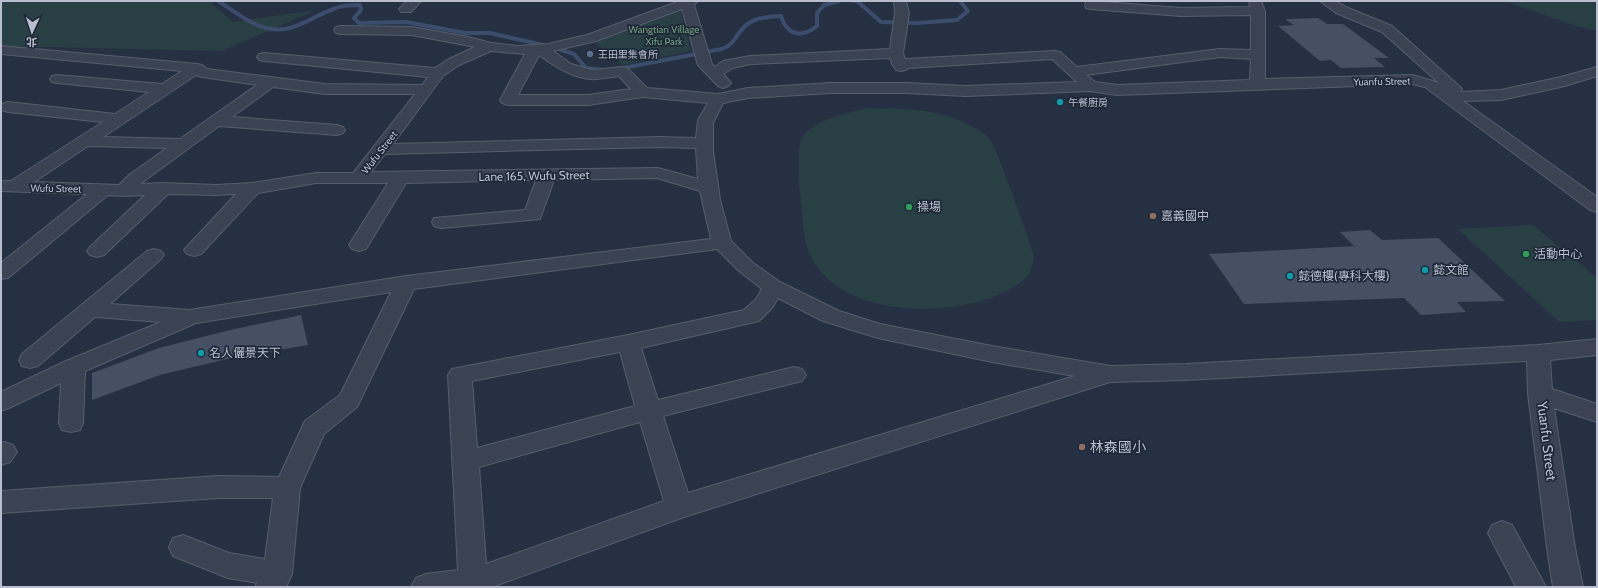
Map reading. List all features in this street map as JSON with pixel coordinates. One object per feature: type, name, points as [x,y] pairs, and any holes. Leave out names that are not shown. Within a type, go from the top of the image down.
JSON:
[{"type":"street","points":[[900,1],[902,13],[898,58],[907,88]]},
{"type":"street","points":[[1326,1],[1341,10],[1386,29],[1462,96],[1597,192]]},
{"type":"street","points":[[689,2],[705,65],[714,74],[727,97],[709,112],[706,122],[704,143],[714,221],[722,243],[746,267],[773,287],[831,316],[878,331],[992,354],[1111,374],[1186,372],[1538,353],[1597,348]]},
{"type":"street","name":"Wufu Street","points":[[8,186],[123,191],[163,188],[216,190],[252,188],[316,178],[358,178],[426,90],[438,72],[470,54],[490,47],[518,50],[537,49],[591,38],[689,2]]},
{"type":"street","points":[[1092,5],[1181,12],[1256,6],[1258,84]]},
{"type":"street","points":[[341,30],[412,31],[468,41],[490,47]]},
{"type":"street","points":[[537,49],[566,66],[592,75],[622,71],[643,92]]},
{"type":"street","name":"Yuanfu Street","points":[[537,49],[508,100],[588,100],[643,92],[727,97],[748,93],[830,88],[907,88],[965,91],[1090,86],[1117,90],[1413,79],[1430,84],[1597,206]]},
{"type":"street","points":[[1,50],[197,68],[202,73],[269,83],[325,89],[426,90]]},
{"type":"street","points":[[1074,72],[1220,53],[1258,55]]},
{"type":"street","points":[[714,74],[728,64],[750,60],[1055,55],[1090,86]]},
{"type":"street","points":[[264,56],[438,72]]},
{"type":"street","points":[[8,186],[83,141],[197,68]]},
{"type":"street","points":[[1462,96],[1501,95],[1565,81],[1597,71]]},
{"type":"street","points":[[57,79],[164,89]]},
{"type":"street","points":[[123,191],[135,179],[269,83]]},
{"type":"street","points":[[8,107],[117,119]]},
{"type":"street","points":[[217,121],[337,130]]},
{"type":"street","points":[[83,141],[185,144]]},
{"type":"street","points":[[381,149],[659,142],[704,143]]},
{"type":"street","name":"Lane 165, Wufu Street","points":[[358,178],[658,173],[709,188]]},
{"type":"street","points":[[441,222],[533,216],[547,175]]},
{"type":"street","points":[[359,245],[400,178]]},
{"type":"street","points":[[97,251],[163,188]]},
{"type":"street","points":[[194,250],[252,188]]},
{"type":"street","points":[[1,274],[104,189]]},
{"type":"street","points":[[89,309],[192,317],[406,284],[722,243]]},
{"type":"street","points":[[30,360],[154,254]]},
{"type":"street","points":[[183,547],[228,566],[274,581],[287,488],[314,428],[349,401],[406,284]]},
{"type":"street","points":[[473,584],[460,375],[628,343],[751,316],[764,303],[773,287]]},
{"type":"street","points":[[1,402],[74,367],[192,317]]},
{"type":"street","points":[[628,343],[679,507]]},
{"type":"street","name":"Yuanfu Street","points":[[1538,353],[1540,394],[1561,548],[1568,587]]},
{"type":"street","points":[[71,423],[74,367]]},
{"type":"street","points":[[426,587],[473,584],[679,507],[1111,374]]},
{"type":"street","points":[[465,461],[649,411],[794,375]]},
{"type":"street","points":[[1540,394],[1597,413]]},
{"type":"street","points":[[1,502],[218,487],[287,488]]},
{"type":"street","points":[[1502,533],[1531,587]]},
{"type":"green space","points":[[1,1],[209,1],[233,22],[316,10],[222,51],[1,46]]},
{"type":"green space","points":[[1505,1],[1597,1],[1597,31],[1573,25]]},
{"type":"green space","name":"Wangtian Village Xifu Park","points":[[679,7],[691,51],[623,65],[596,44],[591,38]]},
{"type":"green space","name":"操場","points":[[869,108],[916,110],[946,115],[974,127],[988,137],[1005,174],[1034,257],[1030,272],[1025,279],[1003,293],[979,301],[954,307],[932,309],[911,308],[889,306],[868,301],[848,293],[831,282],[817,267],[812,260],[806,244],[803,227],[798,169],[800,144],[807,131],[823,121],[842,114]]},
{"type":"green space","name":"活動中心","points":[[1533,225],[1597,278],[1597,320],[1559,322],[1458,229]]},
{"type":"building","points":[[1318,18],[1327,24],[1343,24],[1389,58],[1374,58],[1385,67],[1341,68],[1331,60],[1320,61],[1278,26],[1294,25],[1285,19]]},
{"type":"building","points":[[1370,230],[1382,240],[1438,238],[1505,301],[1457,302],[1466,312],[1421,315],[1404,298],[1244,304],[1209,254],[1354,246],[1340,232]]},
{"type":"building","name":"名人儷景天下","points":[[301,315],[308,345],[227,359],[160,375],[92,400],[92,373],[159,348],[230,330]]},
{"type":"waterway","points":[[218,1],[253,23],[266,28],[285,29],[294,27],[327,11],[348,5],[360,5],[361,10],[354,18],[359,23],[406,22],[465,33],[490,33],[543,45]]},
{"type":"waterway","points":[[618,69],[722,49],[733,42],[744,27],[752,21],[761,18],[781,16],[787,28],[791,31],[796,33],[806,32],[817,26],[817,13],[824,5],[839,1]]},
{"type":"waterway","points":[[853,1],[857,1],[881,22],[917,23],[957,20],[968,11],[960,1]]},
{"type":"waterway","points":[[561,50],[574,54],[586,68],[605,70]]},
{"type":"place","name":"王田里集會所","points":[[590,54]]},
{"type":"place","name":"午餐廚房","points":[[1060,102]]},
{"type":"place","name":"操場","points":[[909,207]]},
{"type":"place","name":"嘉義國中","points":[[1153,216]]},
{"type":"place","name":"活動中心","points":[[1526,254]]},
{"type":"place","name":"懿文館","points":[[1425,270]]},
{"type":"place","name":"懿德樓(專科大樓)","points":[[1290,276]]},
{"type":"place","name":"名人儷景天下","points":[[201,353]]},
{"type":"place","name":"林森國小","points":[[1082,447]]}]
